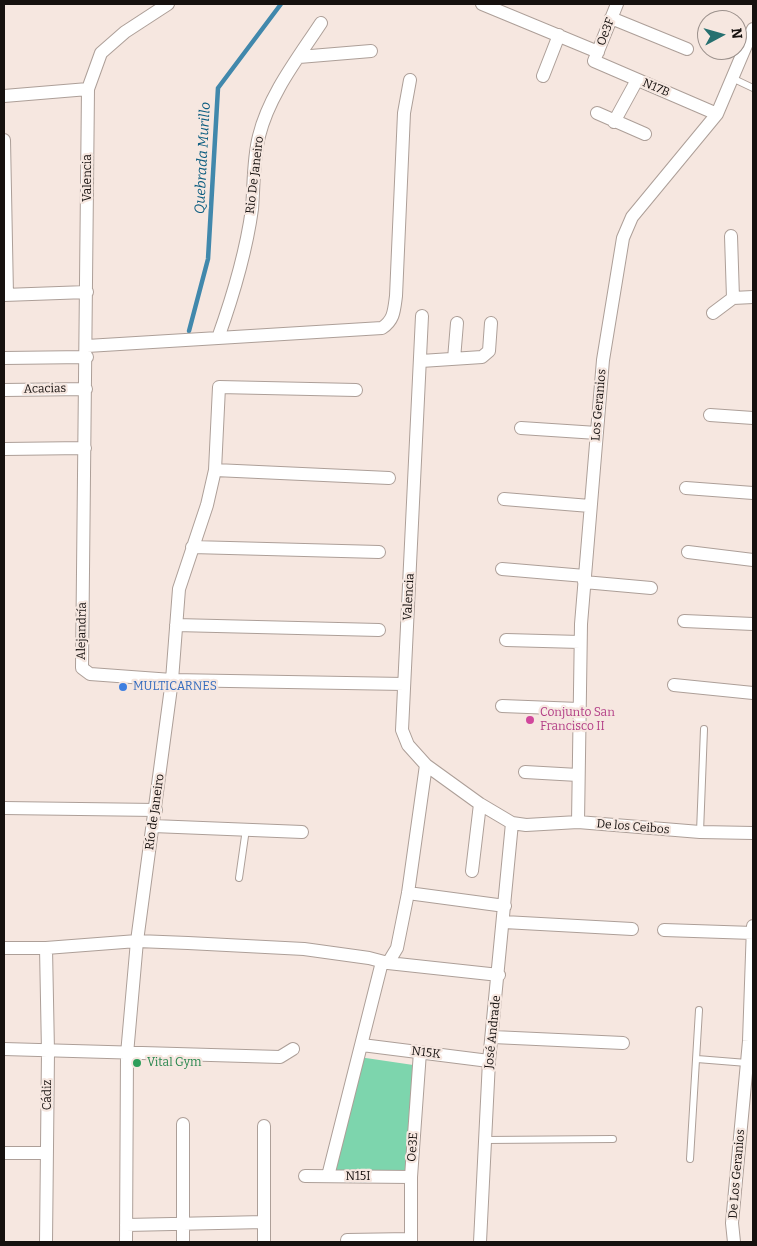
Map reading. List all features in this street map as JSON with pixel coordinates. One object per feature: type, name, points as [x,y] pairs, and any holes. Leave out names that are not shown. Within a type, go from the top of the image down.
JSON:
[{"type":"street","name":"Valencia","points":[[86,389],[88,89],[101,53],[125,32],[168,4]]},
{"type":"street","name":"N17B","points":[[482,4],[559,36],[638,80],[717,114]]},
{"type":"street","name":"Oe3F","points":[[596,56],[617,4]]},
{"type":"street","points":[[611,18],[687,49]]},
{"type":"street","name":"Rio De Janeiro","points":[[218,338],[244,254],[251,210],[258,137],[273,98],[321,23]]},
{"type":"street","name":"Los Geranios","points":[[578,822],[580,642],[590,506],[603,360],[627,226],[632,217],[717,114],[753,29]]},
{"type":"street","points":[[544,76],[559,36]]},
{"type":"street","points":[[299,57],[371,51]]},
{"type":"street","points":[[4,358],[87,352],[218,338],[382,328],[390,322],[394,312],[396,296],[404,113],[410,80]]},
{"type":"street","points":[[614,122],[638,80]]},
{"type":"street","points":[[4,96],[88,89]]},
{"type":"street","points":[[597,113],[645,134]]},
{"type":"street","points":[[4,140],[6,295],[87,292]]},
{"type":"street","points":[[731,236],[733,298]]},
{"type":"street","points":[[713,313],[733,298],[753,297]]},
{"type":"street","name":"Valencia","points":[[422,316],[402,730],[408,745],[426,766],[480,804],[512,823]]},
{"type":"street","points":[[454,359],[457,323]]},
{"type":"street","points":[[421,361],[486,355],[492,323]]},
{"type":"street","name":"Río de Janeiro","points":[[126,1242],[127,1054],[137,941],[172,680],[179,589],[207,505],[215,470],[219,387],[356,390]]},
{"type":"street","name":"Acacias","points":[[4,390],[86,389]]},
{"type":"street","name":"Alejandría","points":[[86,389],[82,668],[90,674],[172,680],[404,684]]},
{"type":"street","points":[[710,415],[753,418]]},
{"type":"street","points":[[521,428],[597,433]]},
{"type":"street","points":[[4,449],[85,448]]},
{"type":"street","points":[[215,470],[389,478]]},
{"type":"street","points":[[686,488],[753,493]]},
{"type":"street","points":[[504,499],[590,506]]},
{"type":"street","points":[[192,547],[379,552]]},
{"type":"street","points":[[688,552],[753,560]]},
{"type":"street","points":[[502,569],[651,588]]},
{"type":"street","points":[[684,620],[753,624]]},
{"type":"street","points":[[176,625],[379,630]]},
{"type":"street","points":[[506,640],[580,642]]},
{"type":"street","points":[[674,685],[753,693]]},
{"type":"street","points":[[502,706],[579,709]]},
{"type":"street","points":[[328,1176],[385,963],[396,948],[408,893],[426,766]]},
{"type":"street","points":[[525,772],[578,775]]},
{"type":"street","points":[[472,871],[480,804]]},
{"type":"street","points":[[4,808],[156,810]]},
{"type":"street","name":"De los Ceibos","points":[[512,823],[526,825],[578,822],[700,832],[753,833]]},
{"type":"street","name":"José Andrade","points":[[480,1242],[489,1061],[493,1038],[512,823]]},
{"type":"street","points":[[153,826],[302,832]]},
{"type":"street","points":[[408,893],[505,906]]},
{"type":"street","points":[[504,922],[632,929]]},
{"type":"street","name":"De Los Geranios","points":[[734,1242],[732,1223],[747,1063],[753,926]]},
{"type":"street","points":[[664,930],[753,933]]},
{"type":"street","points":[[4,948],[46,948],[137,941],[304,949],[385,963],[498,975]]},
{"type":"street","name":"Cádiz","points":[[46,948],[48,1052],[46,1242]]},
{"type":"street","points":[[493,1038],[623,1043]]},
{"type":"street","name":"N15K","points":[[362,1045],[489,1061]]},
{"type":"street","points":[[4,1049],[48,1052],[280,1057],[293,1049]]},
{"type":"street","name":"Oe3E","points":[[410,1241],[411,1177],[420,1052]]},
{"type":"street","points":[[183,1124],[183,1242]]},
{"type":"street","points":[[264,1126],[264,1242]]},
{"type":"street","points":[[4,1153],[47,1153]]},
{"type":"street","name":"N15I","points":[[305,1176],[411,1177]]},
{"type":"street","points":[[126,1225],[264,1222]]},
{"type":"street","points":[[347,1240],[410,1241]]},
{"type":"lane","points":[[732,78],[753,88]]},
{"type":"lane","points":[[700,832],[704,729]]},
{"type":"lane","points":[[239,878],[246,830]]},
{"type":"lane","points":[[690,1158],[699,1010]]},
{"type":"lane","points":[[697,1059],[747,1063]]},
{"type":"lane","points":[[486,1140],[613,1140]]},
{"type":"green space","points":[[359,1057],[420,1066],[411,1177],[328,1176]]},
{"type":"waterway","name":"Quebrada Murillo","points":[[189,331],[208,259],[218,88],[281,4]]},
{"type":"place","name":"MULTICARNES","points":[[123,687]]},
{"type":"place","name":"Conjunto San Francisco II","points":[[530,720]]},
{"type":"place","name":"Vital Gym","points":[[137,1063]]}]
